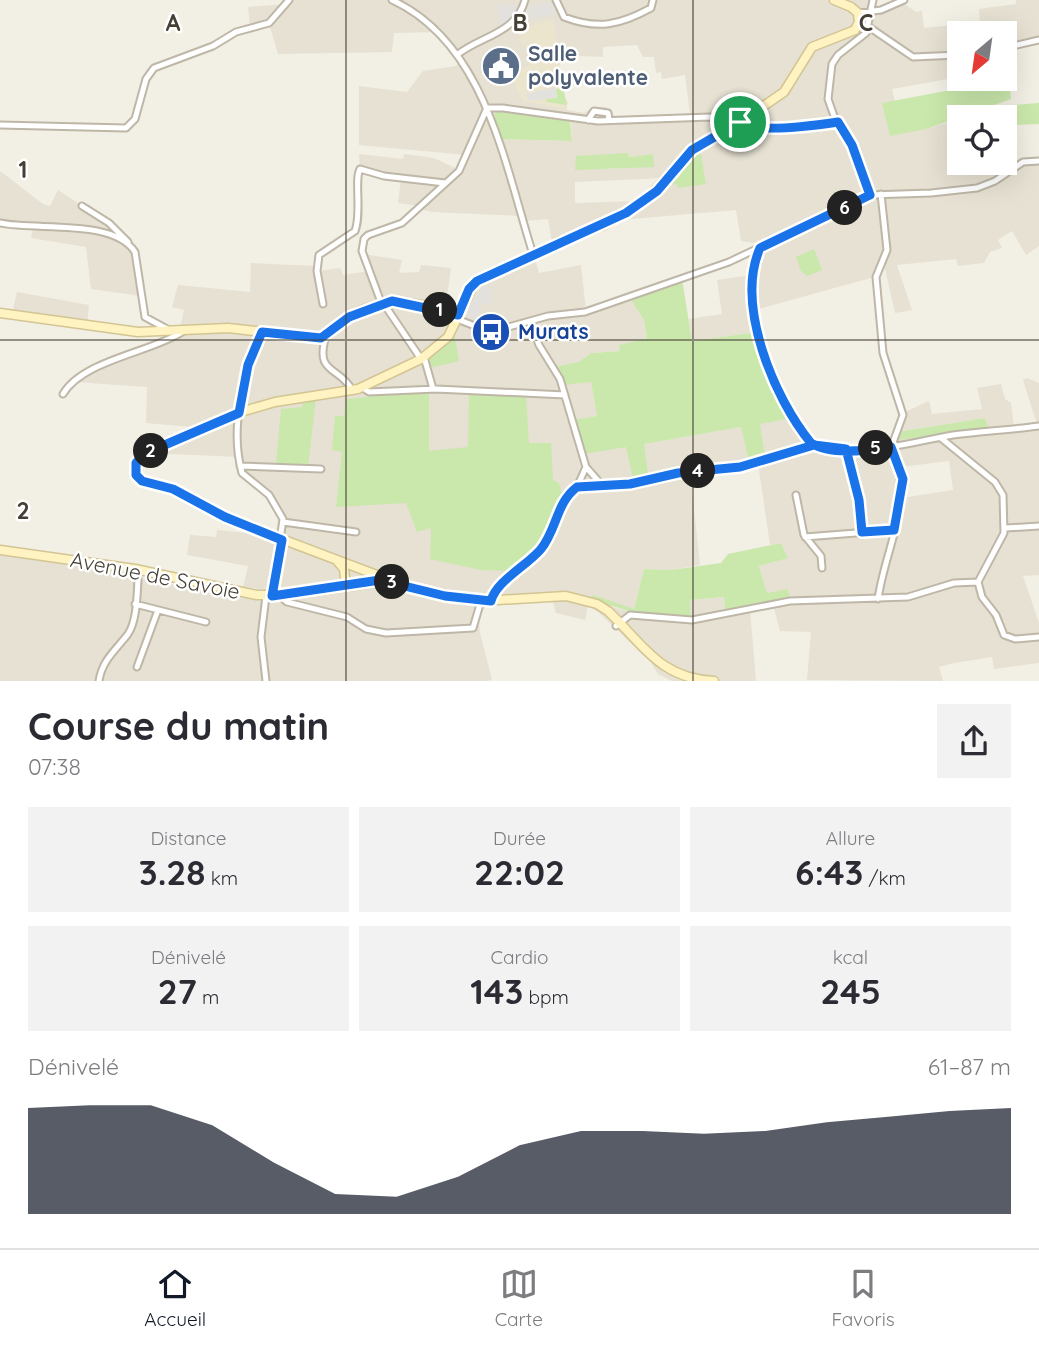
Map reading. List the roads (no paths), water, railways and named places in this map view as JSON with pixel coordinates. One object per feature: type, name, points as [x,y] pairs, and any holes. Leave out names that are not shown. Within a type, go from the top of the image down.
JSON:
[{"type":"street","points":[[0,125],[126,128],[136,115],[146,79],[154,68],[213,46],[236,32],[269,23],[289,0]]},
{"type":"street","points":[[392,0],[422,16],[457,55],[487,108],[533,253]]},
{"type":"street","points":[[457,55],[474,42],[507,28],[519,15],[525,0]]},
{"type":"street","points":[[556,0],[564,17],[602,26],[618,24],[650,9],[653,0]]},
{"type":"street","points":[[834,0],[852,6],[858,13],[870,13],[904,0]]},
{"type":"street","points":[[870,195],[852,145],[828,102],[832,64],[869,27],[873,0]]},
{"type":"street","points":[[713,681],[689,678],[672,672],[601,606],[584,600],[556,596],[481,601],[425,592],[335,561],[225,517],[173,489],[142,481],[135,472],[136,463],[146,453],[239,413],[282,401],[357,389],[423,358],[445,341],[471,286],[533,253],[604,225],[644,202],[661,187],[692,150],[738,124],[788,89],[816,44],[855,30],[858,13]]},
{"type":"street","points":[[869,27],[913,57],[947,56]]},
{"type":"street","points":[[1017,45],[1039,40]]},
{"type":"street","points":[[487,108],[499,107],[588,120],[707,117],[747,126],[800,126],[838,122]]},
{"type":"street","points":[[433,389],[423,358],[383,304],[362,251],[364,239],[402,223],[446,183],[464,163],[487,108]]},
{"type":"street","points":[[588,120],[594,111],[604,110],[610,120]]},
{"type":"street","points":[[0,313],[138,332],[234,328],[318,338],[326,336],[346,319],[383,304],[401,301],[491,329],[512,327],[594,309],[760,248],[870,195],[977,188],[995,181],[1023,162],[1039,161]]},
{"type":"street","points":[[323,304],[318,259],[323,250],[355,231],[359,215],[357,176],[360,169],[384,176],[446,183]]},
{"type":"street","points":[[878,599],[903,479],[891,447],[904,418],[883,353],[876,277],[887,250],[881,194]]},
{"type":"street","points":[[82,206],[112,225],[134,250],[145,317],[167,329]]},
{"type":"street","points":[[0,223],[24,228],[107,233],[134,250]]},
{"type":"street","points":[[760,248],[751,275],[759,338],[784,405],[814,445]]},
{"type":"street","points":[[530,321],[563,388],[586,467],[601,484]]},
{"type":"street","points":[[63,394],[101,366],[179,334],[184,329]]},
{"type":"street","points":[[262,332],[248,365],[239,413],[240,466],[243,474],[269,495],[284,522],[272,596],[261,637],[266,681]]},
{"type":"street","points":[[326,336],[322,350],[324,359],[357,389],[372,392],[433,389],[565,395]]},
{"type":"street","points":[[577,487],[630,484],[678,473],[740,467],[814,445],[846,449],[891,447],[1039,426]]},
{"type":"street","points":[[941,438],[1000,489],[1006,527],[1001,542],[978,582],[980,591],[1007,637],[1039,637]]},
{"type":"street","points":[[846,449],[859,500],[862,532]]},
{"type":"street","points":[[240,466],[321,469]]},
{"type":"street","points":[[491,601],[496,591],[542,547],[562,503],[577,487],[586,467]]},
{"type":"street","points":[[796,495],[805,537],[821,556],[822,568]]},
{"type":"street","points":[[284,522],[355,531]]},
{"type":"street","points":[[1006,527],[1039,526]]},
{"type":"street","points":[[805,537],[894,530]]},
{"type":"street","name":"Avenue de Savoie","points":[[0,550],[123,567],[222,590],[272,596],[380,580],[393,582]]},
{"type":"street","points":[[335,561],[344,569],[350,584],[359,576],[354,566]]},
{"type":"street","points":[[123,567],[138,582]]},
{"type":"street","points":[[138,582],[158,573]]},
{"type":"street","points":[[99,681],[107,659],[130,631],[138,582]]},
{"type":"street","points":[[618,624],[632,615],[688,620],[790,601],[913,597],[954,583],[978,582]]},
{"type":"street","points":[[272,596],[289,603],[347,617],[368,629],[392,634],[473,628],[481,601]]},
{"type":"street","points":[[135,604],[206,622]]},
{"type":"street","points":[[138,667],[153,631],[158,610]]},
{"type":"place","name":"Salle polyvalente","points":[[501,66]]},
{"type":"place","name":"Murats","points":[[491,332]]}]
